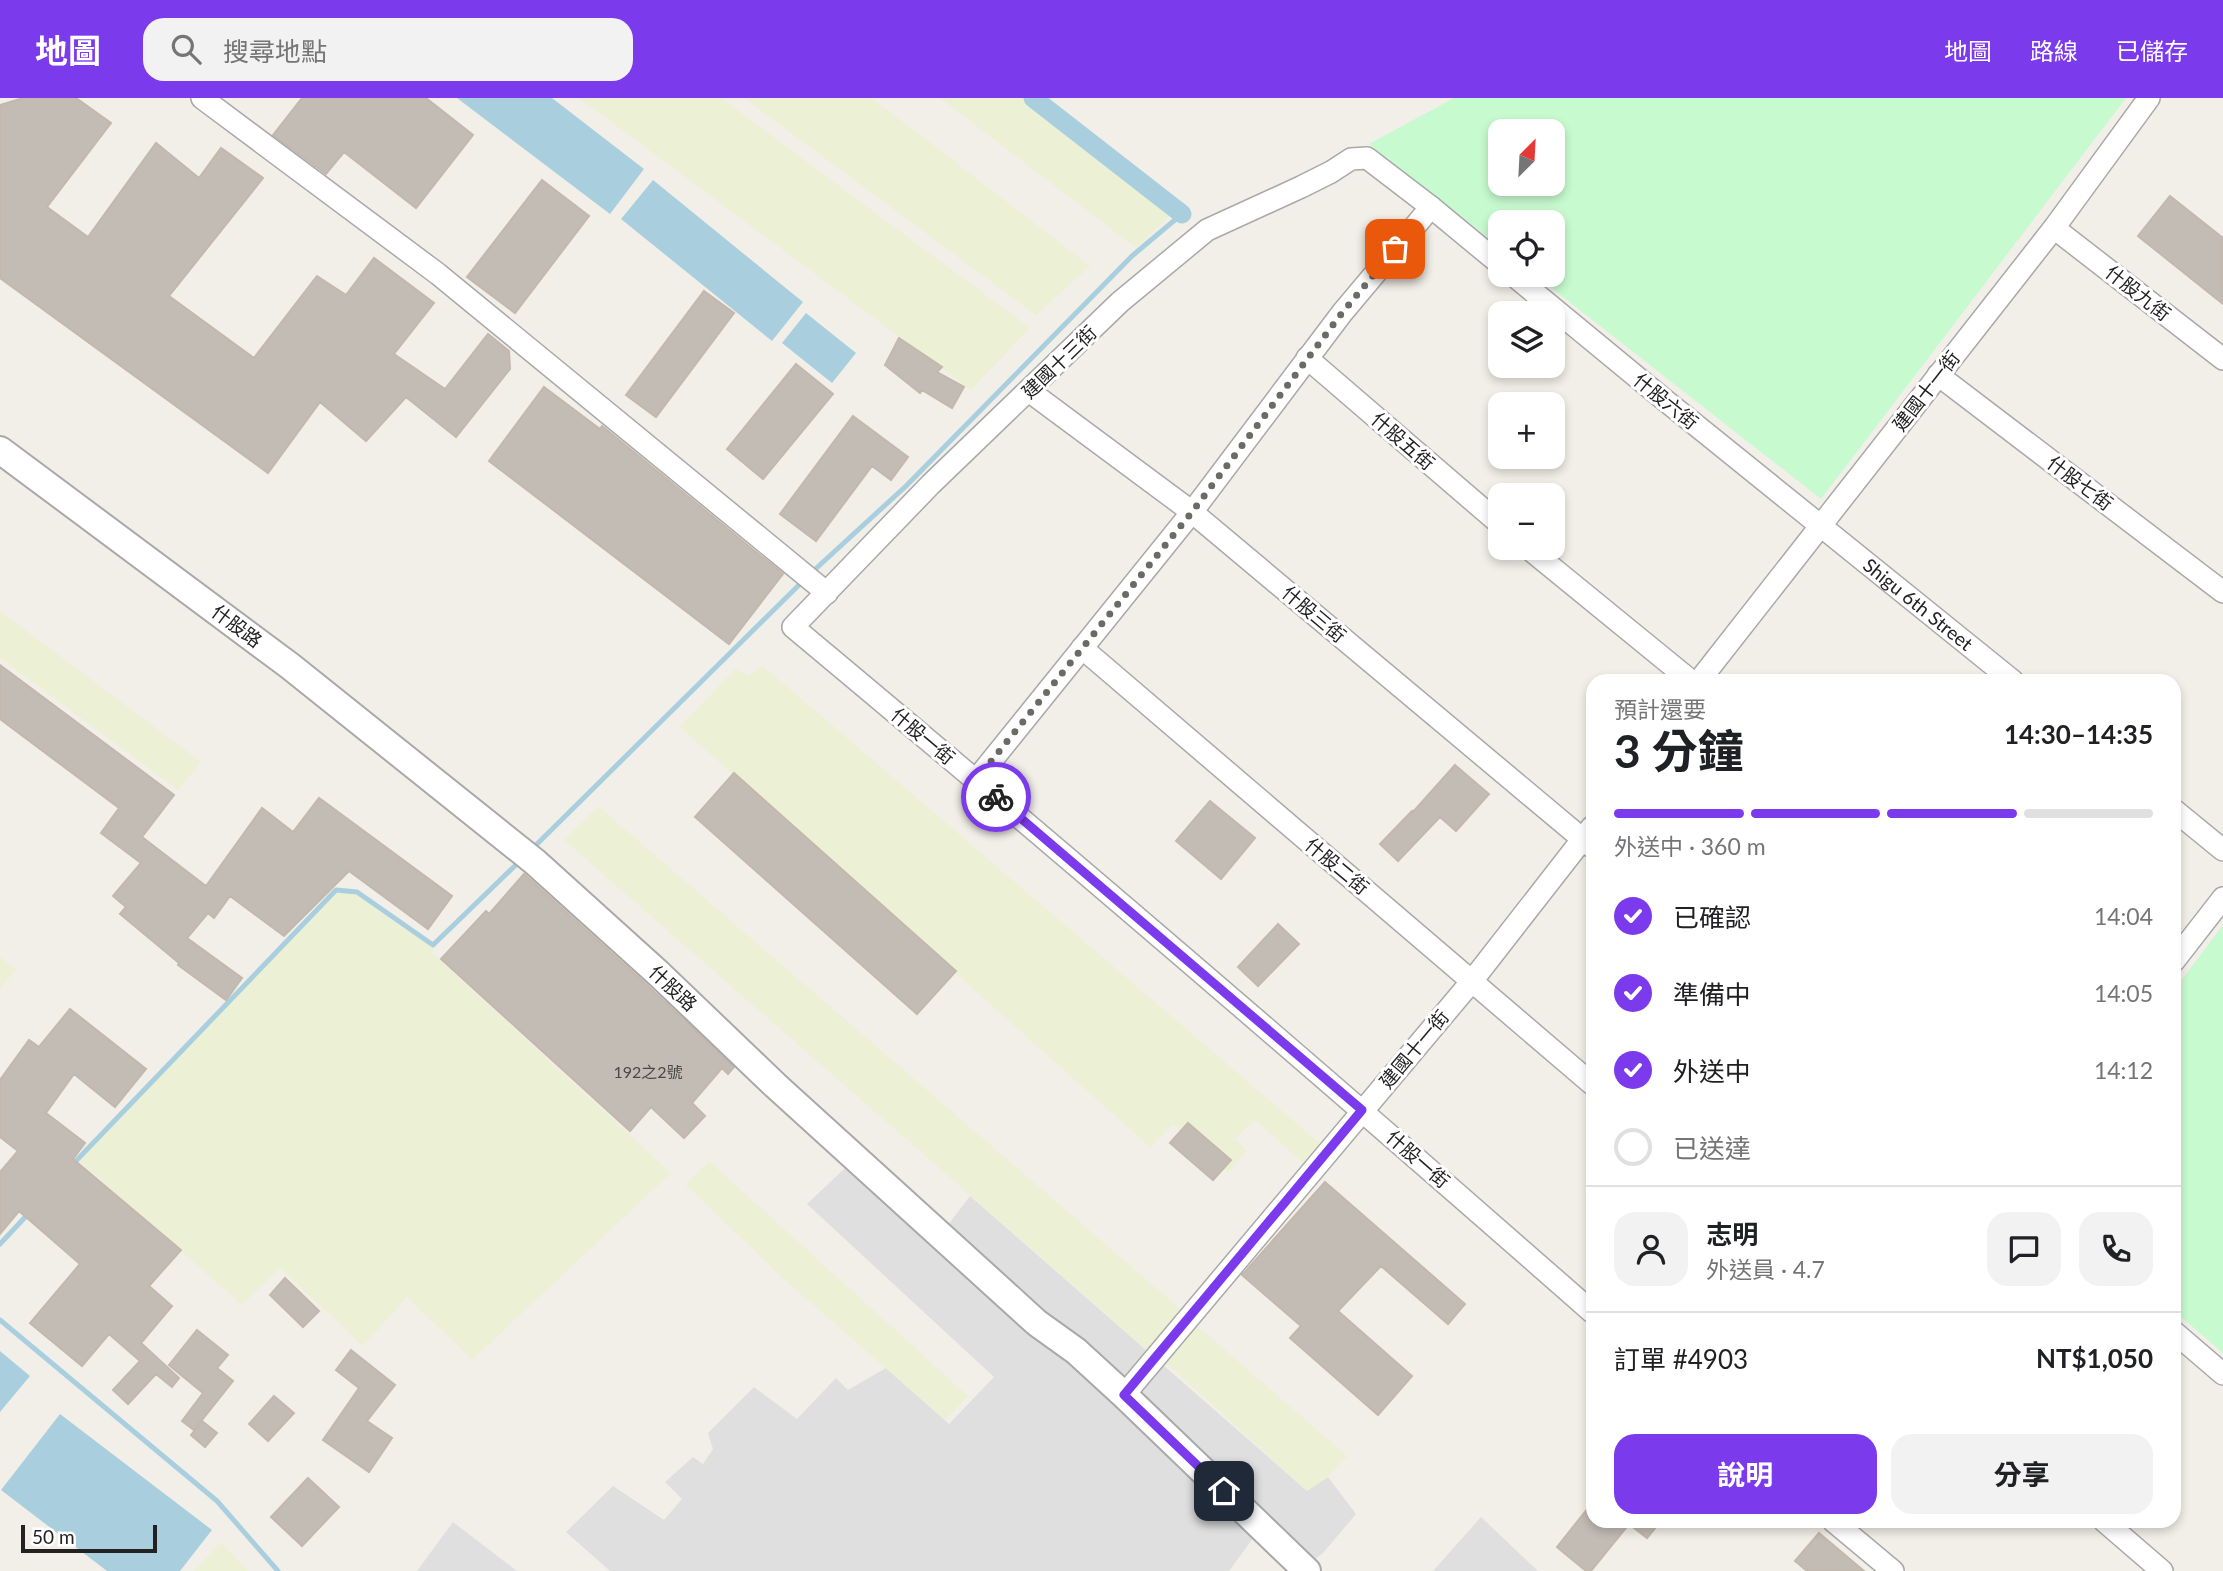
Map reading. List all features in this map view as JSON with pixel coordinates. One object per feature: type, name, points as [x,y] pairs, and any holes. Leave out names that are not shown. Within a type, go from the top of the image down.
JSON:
[{"type":"street","points":[[202,98],[438,274],[827,593]]},
{"type":"street","name":"建國十一街","points":[[1705,674],[2054,228],[2149,98]]},
{"type":"street","name":"建國十三街","points":[[793,627],[931,484],[1120,302],[1207,230],[1301,187],[1350,159],[1367,158],[1431,207]]},
{"type":"street","points":[[976,780],[1192,512],[1342,313],[1431,207],[1488,254]]},
{"type":"street","name":"什股九街","points":[[2054,228],[2223,359]]},
{"type":"street","name":"什股六街","points":[[1528,287],[1821,526]]},
{"type":"street","name":"什股五街","points":[[1307,358],[1488,514]]},
{"type":"street","name":"什股七街","points":[[1938,375],[2223,592]]},
{"type":"street","name":"什股三街","points":[[1029,391],[1192,512],[1586,835]]},
{"type":"street","name":"什股路","points":[[0,450],[290,666],[535,862],[1037,1323],[1076,1351],[1124,1395],[1307,1571]]},
{"type":"street","name":"Shigu 6th Street","points":[[1821,526],[2004,674]]},
{"type":"street","points":[[1543,560],[1682,674]]},
{"type":"street","name":"什股一街","points":[[793,627],[1362,1110],[1586,1307]]},
{"type":"street","name":"什股二街","points":[[1082,648],[1586,1079]]},
{"type":"street","points":[[2181,816],[2223,850]]},
{"type":"street","name":"建國十一街","points":[[1124,1395],[1586,843]]},
{"type":"street","points":[[2181,952],[2223,898]]},
{"type":"street","points":[[2181,1338],[2223,1374]]},
{"type":"street","points":[[1841,1528],[1893,1571]]},
{"type":"street","points":[[2112,1528],[2162,1571]]},
{"type":"shaded area","points":[[864,1150],[948,1225],[970,1196],[1307,1491],[1328,1477],[1356,1514],[1323,1553],[1301,1570],[1254,1537],[1229,1571],[610,1571],[566,1532],[613,1486],[664,1520],[682,1499],[665,1482],[693,1457],[703,1464],[713,1449],[708,1433],[754,1387],[797,1419],[836,1378],[848,1390],[886,1368],[949,1424],[994,1377],[807,1204]]},
{"type":"shaded area","points":[[1481,1517],[1538,1571],[1433,1571]]},
{"type":"shaded area","points":[[453,1522],[517,1571],[417,1571]]},
{"type":"green space","points":[[579,98],[721,98],[1030,328],[971,390]]},
{"type":"green space","points":[[744,98],[872,98],[1090,266],[1036,315]]},
{"type":"green space","points":[[940,98],[1024,98],[1172,213],[1136,248]]},
{"type":"green space","points":[[1454,98],[2126,98],[1821,499],[1550,287],[1565,287],[1565,210],[1488,210],[1488,238],[1369,144]]},
{"type":"green space","points":[[0,611],[201,762],[178,790],[0,658]]},
{"type":"green space","points":[[763,666],[1325,1148],[1309,1168],[1255,1120],[1235,1139],[1247,1151],[1228,1173],[1173,1124],[1150,1147],[680,727],[735,669],[748,676]]},
{"type":"green space","points":[[598,806],[1185,1313],[1156,1346],[1146,1349],[564,840]]},
{"type":"green space","points":[[348,887],[436,946],[432,953],[671,1173],[472,1360],[407,1297],[363,1346],[280,1268],[242,1305],[78,1160],[338,890]]},
{"type":"green space","points":[[2223,925],[2223,1353],[2181,1317],[2181,981]]},
{"type":"green space","points":[[0,957],[16,969],[0,989]]},
{"type":"green space","points":[[709,1161],[968,1396],[945,1420],[786,1281],[686,1185]]},
{"type":"green space","points":[[1194,1323],[1347,1456],[1328,1477],[1307,1491],[1163,1360]]},
{"type":"green space","points":[[221,1542],[248,1571],[194,1571]]},
{"type":"water","points":[[457,98],[552,98],[644,169],[610,214]]},
{"type":"water","points":[[653,180],[803,302],[772,341],[621,219]]},
{"type":"water","points":[[806,313],[856,353],[832,383],[782,343]]},
{"type":"water","points":[[0,1351],[30,1376],[0,1412]]},
{"type":"water","points":[[60,1414],[212,1530],[180,1571],[107,1571],[1,1490]]},
{"type":"building","points":[[23,98],[76,98],[111,123],[47,207],[88,237],[156,143],[199,178],[221,148],[263,178],[169,296],[254,358],[317,276],[346,295],[374,258],[434,303],[394,354],[445,389],[488,334],[509,351],[510,369],[456,437],[406,397],[366,441],[320,402],[268,473],[0,278],[0,105]]},
{"type":"building","points":[[302,98],[426,98],[473,135],[416,208],[344,152],[326,174],[273,135]]},
{"type":"building","points":[[542,180],[589,216],[515,313],[467,277]]},
{"type":"building","points":[[2170,196],[2223,238],[2223,304],[2138,236]]},
{"type":"building","points":[[704,291],[734,313],[656,417],[626,395]]},
{"type":"building","points":[[899,338],[942,367],[937,372],[964,387],[952,408],[922,390],[920,393],[885,365]]},
{"type":"building","points":[[796,364],[833,394],[763,479],[727,449]]},
{"type":"building","points":[[544,387],[600,429],[602,426],[783,574],[729,644],[489,461]]},
{"type":"building","points":[[853,416],[908,457],[891,480],[872,466],[816,541],[780,514]]},
{"type":"building","points":[[0,665],[174,795],[142,837],[206,886],[262,808],[293,832],[319,798],[452,896],[428,929],[349,871],[284,936],[230,896],[214,918],[208,913],[187,938],[242,978],[226,1000],[178,965],[179,963],[120,914],[126,907],[113,896],[141,863],[101,833],[119,808],[0,719]]},
{"type":"building","points":[[1455,765],[1489,794],[1456,831],[1440,817],[1398,861],[1380,844]]},
{"type":"building","points":[[734,773],[956,971],[917,1014],[695,817]]},
{"type":"building","points":[[1210,801],[1255,838],[1221,879],[1176,841]]},
{"type":"building","points":[[524,874],[734,1067],[728,1074],[722,1068],[692,1103],[705,1116],[684,1138],[651,1107],[630,1131],[441,959],[486,911],[489,914]]},
{"type":"building","points":[[1278,924],[1299,944],[1258,986],[1238,967]]},
{"type":"building","points":[[70,1009],[146,1069],[115,1107],[74,1074],[46,1113],[85,1143],[73,1159],[181,1250],[149,1286],[172,1306],[141,1343],[179,1378],[172,1387],[156,1374],[128,1404],[113,1390],[140,1361],[109,1334],[82,1366],[30,1323],[80,1264],[19,1211],[0,1234],[0,1172],[18,1151],[0,1137],[0,1080],[29,1040],[39,1047]]},
{"type":"building","points":[[1188,1123],[1231,1160],[1213,1180],[1170,1143]]},
{"type":"building","points":[[1325,1182],[1465,1304],[1448,1324],[1381,1266],[1338,1311],[1412,1376],[1378,1415],[1290,1338],[1301,1326],[1242,1275]]},
{"type":"building","points":[[285,1278],[319,1311],[303,1327],[270,1295]]},
{"type":"building","points":[[197,1330],[228,1355],[217,1368],[233,1381],[194,1430],[182,1421],[203,1393],[169,1365]]},
{"type":"building","points":[[351,1350],[395,1385],[367,1421],[392,1438],[369,1472],[323,1440],[359,1388],[336,1370]]},
{"type":"building","points":[[274,1396],[294,1413],[268,1441],[249,1424]]},
{"type":"building","points":[[202,1421],[217,1433],[205,1447],[191,1435]]},
{"type":"building","points":[[308,1478],[339,1507],[302,1546],[271,1517]]},
{"type":"building","points":[[1586,1511],[1586,1528],[1626,1528],[1591,1571],[1586,1571],[1557,1547]]},
{"type":"building","points":[[1634,1528],[1655,1528],[1647,1538]]},
{"type":"building","points":[[1819,1533],[1864,1571],[1807,1571],[1795,1561]]},
{"type":"waterway","points":[[1033,98],[1182,214]]},
{"type":"waterway","points":[[810,574],[906,486],[1132,256],[1182,214]]},
{"type":"waterway","points":[[531,850],[803,581]]},
{"type":"waterway","points":[[73,1164],[336,890],[357,892],[433,945],[522,859]]},
{"type":"waterway","points":[[0,1244],[29,1213]]},
{"type":"waterway","points":[[0,1320],[217,1501],[278,1571]]},
{"type":"way so far","points":[[996,797],[976,780],[1192,512],[1307,358],[1395,249]]},
{"type":"route","points":[[996,797],[1362,1110],[1124,1395],[1224,1491]]}]
